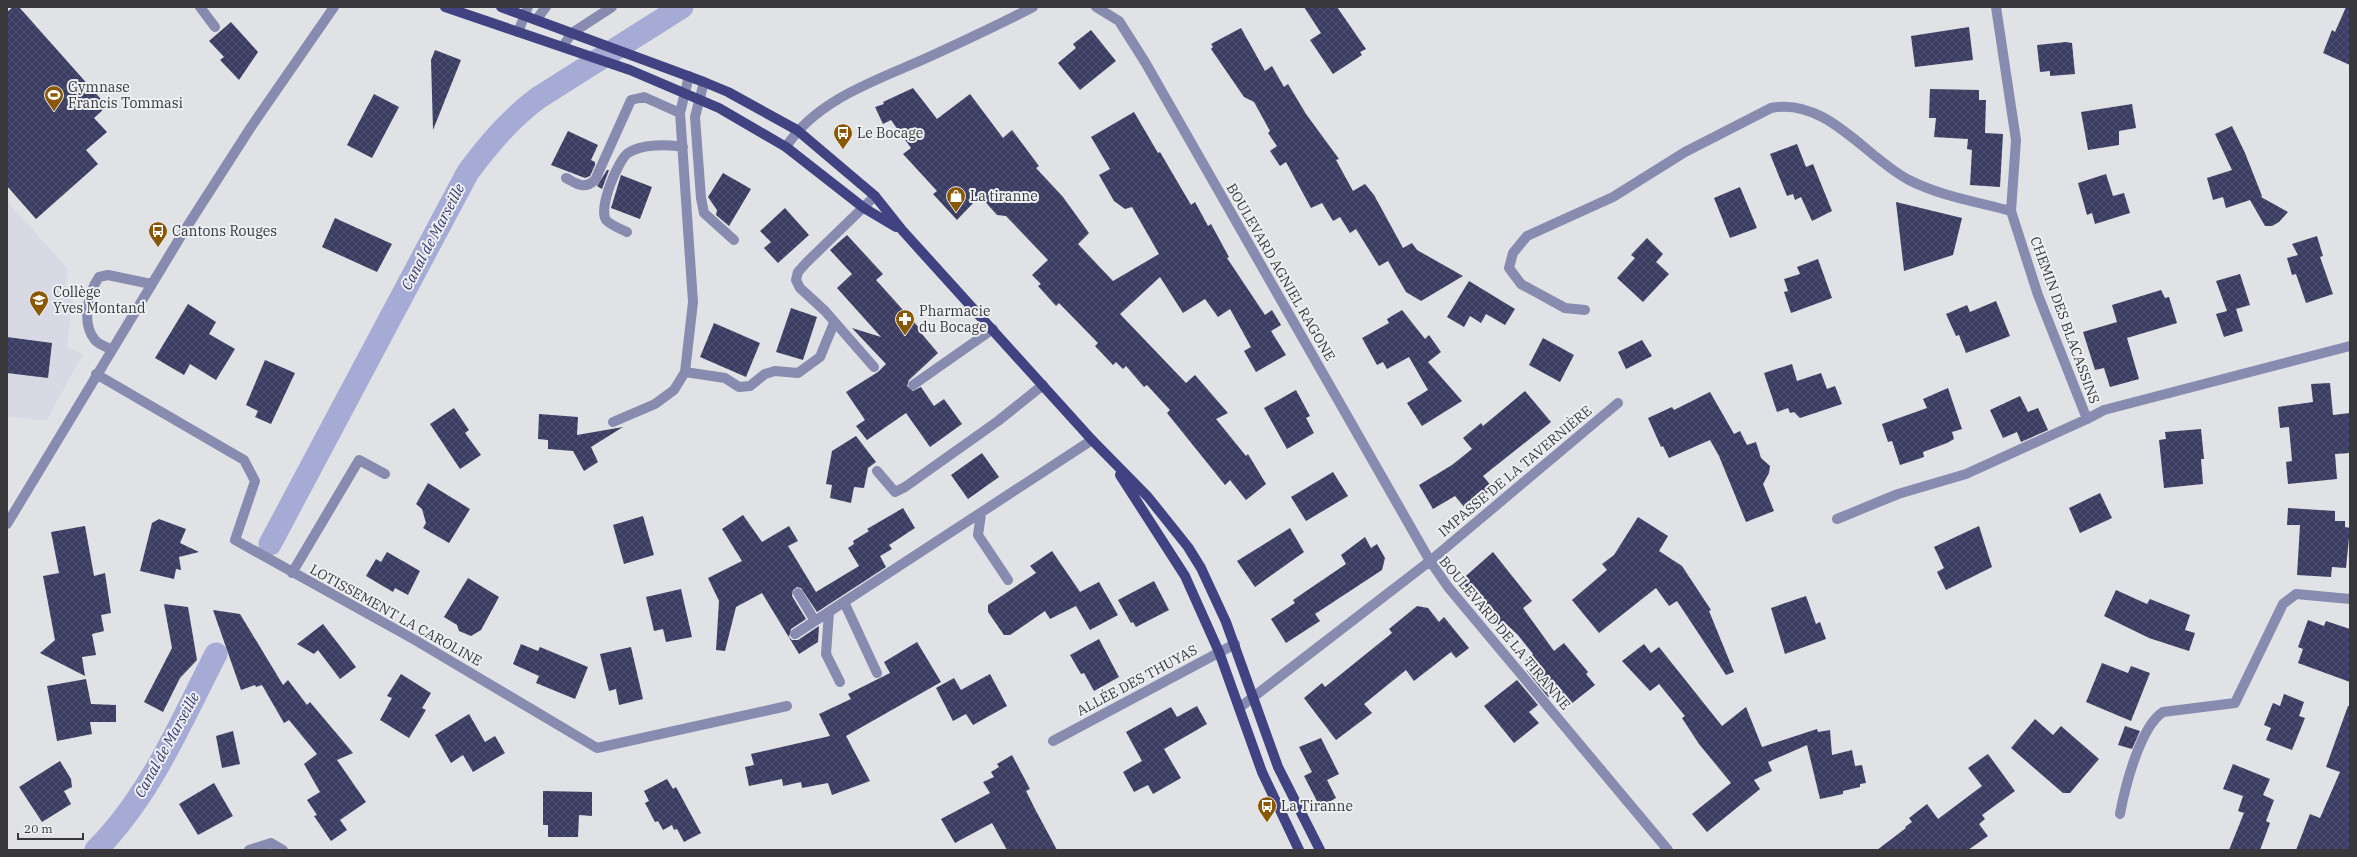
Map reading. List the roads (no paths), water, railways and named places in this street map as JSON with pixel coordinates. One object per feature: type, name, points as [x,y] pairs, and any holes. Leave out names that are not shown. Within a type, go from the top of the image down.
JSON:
[{"type":"main road","points":[[501,7],[526,11],[536,20],[638,56],[728,92],[797,130],[875,196],[902,230],[1092,440],[1148,498],[1188,547],[1201,568],[1235,644],[1278,766],[1320,850]]},
{"type":"main road","points":[[450,8],[630,70],[700,99],[766,133],[864,208],[902,230]]},
{"type":"main road","points":[[1113,462],[1136,503],[1185,576],[1219,652],[1262,772],[1299,850]]},
{"type":"street","points":[[200,7],[215,27]]},
{"type":"street","points":[[7,524],[151,284],[251,127],[334,7]]},
{"type":"street","points":[[536,20],[546,7]]},
{"type":"street","points":[[563,46],[572,33],[612,7]]},
{"type":"street","points":[[786,147],[797,130],[841,96],[986,31],[1033,7]]},
{"type":"street","name":"BOULEVARD AGNIEL RAGONE","points":[[1096,7],[1119,21],[1145,62],[1430,561]]},
{"type":"street","name":"CHEMIN DES BLACASSINS","points":[[1996,7],[2016,140],[2011,211],[2038,295],[2087,419],[2104,410],[2350,346]]},
{"type":"street","points":[[518,32],[526,11]]},
{"type":"street","points":[[613,422],[655,404],[674,390],[685,372],[693,302],[680,113],[683,92],[689,76]]},
{"type":"street","points":[[704,82],[695,117],[701,198],[704,213],[734,240]]},
{"type":"street","points":[[566,178],[582,187],[589,186],[595,180],[631,100],[644,98],[680,113]]},
{"type":"street","points":[[1585,310],[1565,308],[1521,284],[1509,268],[1513,252],[1527,236],[1613,197],[1685,152],[1771,108],[1786,105],[1808,111],[1838,126],[1908,179],[1925,188],[2011,211]]},
{"type":"street","points":[[627,232],[606,220],[602,211],[604,202],[622,159],[629,152],[638,148],[674,145],[683,147]]},
{"type":"street","points":[[874,367],[825,311],[800,288],[796,280],[798,272],[806,262],[875,196]]},
{"type":"street","points":[[111,349],[95,341],[88,329],[87,318],[93,286],[99,277],[108,275],[151,284]]},
{"type":"street","points":[[685,372],[725,378],[739,387],[750,386],[765,374],[775,371],[798,373],[820,357],[834,323]]},
{"type":"street","points":[[913,385],[993,329]]},
{"type":"street","name":"LOTISSEMENT LA CAROLINE","points":[[96,374],[244,460],[255,481],[235,540],[415,640],[597,748],[787,706]]},
{"type":"street","points":[[877,470],[895,492],[905,487],[998,421],[1043,385]]},
{"type":"street","name":"IMPASSE DE LA TAVERNIÈRE","points":[[1430,561],[1618,403]]},
{"type":"street","points":[[1837,519],[1898,494],[1966,474],[2087,419]]},
{"type":"street","points":[[795,634],[981,514],[1092,440]]},
{"type":"street","points":[[292,573],[359,460],[385,474]]},
{"type":"street","points":[[981,514],[978,535],[1008,580]]},
{"type":"street","name":"BOULEVARD DE LA TIRANNE","points":[[1239,708],[1430,561],[1448,587],[1668,850]]},
{"type":"street","points":[[798,593],[815,621]]},
{"type":"street","points":[[2120,814],[2127,778],[2154,718],[2162,712],[2235,703],[2283,604],[2296,594],[2350,599]]},
{"type":"street","points":[[844,602],[877,673]]},
{"type":"street","points":[[829,612],[826,654],[840,682]]},
{"type":"street","name":"ALLÉE DES THUYAS","points":[[1053,741],[1235,644]]},
{"type":"street","points":[[249,850],[271,843],[283,850]]},
{"type":"waterway","name":"Canal de Marseille","points":[[270,544],[468,172],[509,123],[538,98],[682,7]]},
{"type":"waterway","name":"Canal de Marseille","points":[[96,850],[116,829],[149,781],[164,756],[216,654]]},
{"type":"place","name":"Gymnase Francis Tommasi","points":[[54,112]]},
{"type":"place","name":"Le Bocage","points":[[843,150]]},
{"type":"place","name":"La tiranne","points":[[956,213]]},
{"type":"place","name":"Cantons Rouges","points":[[158,248]]},
{"type":"place","name":"Collège Yves Montand","points":[[39,317]]},
{"type":"place","name":"Pharmacie du Bocage","points":[[905,336]]},
{"type":"place","name":"La Tiranne","points":[[1267,823]]}]
